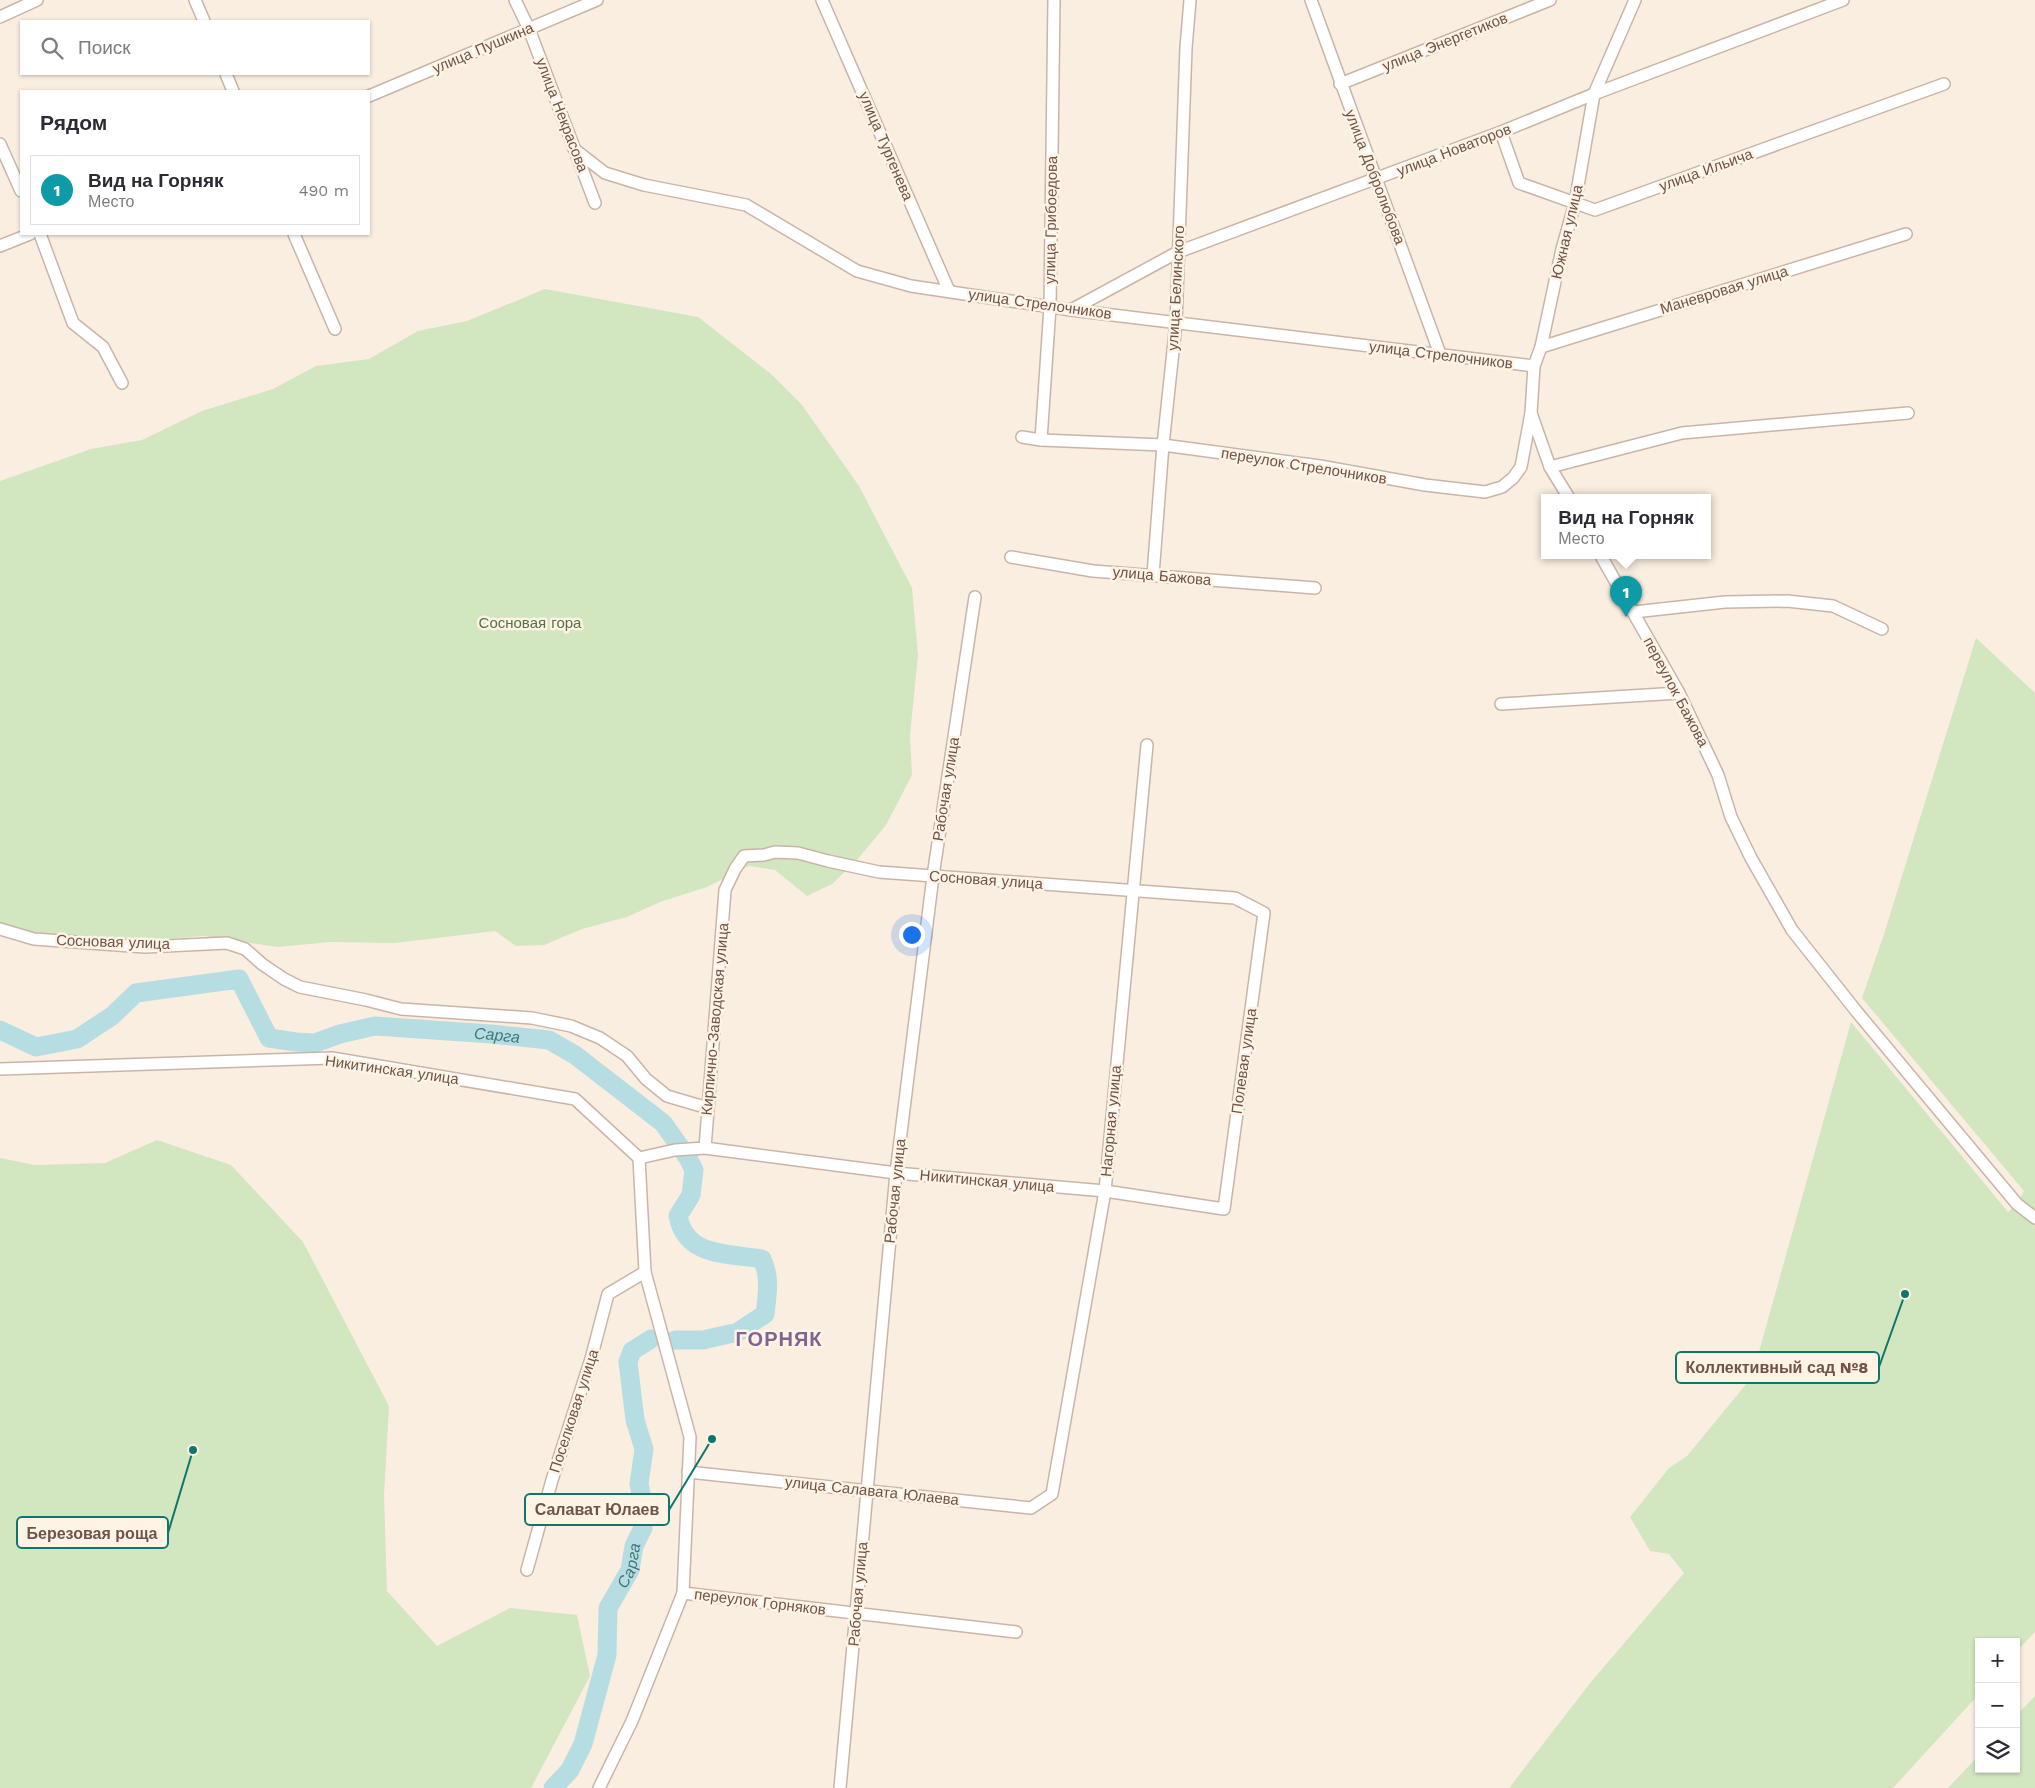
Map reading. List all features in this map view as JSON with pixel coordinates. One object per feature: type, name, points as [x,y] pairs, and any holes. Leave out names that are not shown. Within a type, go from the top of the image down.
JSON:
[{"type":"street","points":[[0,16],[37,0]]},
{"type":"street","points":[[195,0],[204,20]]},
{"type":"street","name":"улица Некрасова","points":[[515,0],[529,29],[595,203]]},
{"type":"street","name":"улица Пушкина","points":[[370,96],[597,0]]},
{"type":"street","name":"улица Тургенева","points":[[822,0],[949,291]]},
{"type":"street","name":"улица Грибоедова","points":[[1041,440],[1050,307],[1054,0]]},
{"type":"street","name":"улица Белинского","points":[[1153,575],[1163,445],[1176,323],[1186,48],[1190,0]]},
{"type":"street","name":"улица Добролюбова","points":[[1311,0],[1340,84],[1377,179],[1440,354]]},
{"type":"street","name":"улица Энергетиков","points":[[1340,84],[1550,0]]},
{"type":"street","name":"Южная улица","points":[[1566,494],[1550,466],[1531,412],[1534,366],[1541,347],[1574,203],[1594,94],[1635,0]]},
{"type":"street","name":"улица Новаторов","points":[[1071,310],[1178,252],[1377,179],[1594,94],[1843,0]]},
{"type":"street","points":[[226,75],[233,90]]},
{"type":"street","name":"улица Ильича","points":[[1501,132],[1519,183],[1595,210],[1944,84]]},
{"type":"street","points":[[0,144],[20,189]]},
{"type":"street","name":"улица Стрелочников","points":[[574,149],[606,173],[644,185],[746,205],[857,271],[911,286],[1071,310],[1534,366]]},
{"type":"street","name":"Маневровая улица","points":[[1541,347],[1906,234]]},
{"type":"street","points":[[0,246],[28,235]]},
{"type":"street","points":[[40,235],[73,323],[104,347],[122,383]]},
{"type":"street","points":[[294,235],[335,329]]},
{"type":"street","name":"переулок Стрелочников","points":[[1022,437],[1041,440],[1163,445],[1320,466],[1425,485],[1485,492],[1502,487],[1513,478],[1520,467],[1531,412]]},
{"type":"street","points":[[1550,466],[1682,433],[1908,413]]},
{"type":"street","name":"улица Бажова","points":[[1011,557],[1093,571],[1315,588]]},
{"type":"street","name":"переулок Бажова","points":[[1603,559],[1679,693],[1718,775],[1731,817],[1751,858],[1792,930],[2016,1204],[2035,1218]]},
{"type":"street","name":"Рабочая улица","points":[[840,1788],[896,1173],[933,876],[975,597]]},
{"type":"street","points":[[1634,612],[1724,602],[1787,601],[1832,606],[1882,629]]},
{"type":"street","points":[[1501,704],[1679,693]]},
{"type":"street","name":"Нагорная улица","points":[[1052,1494],[1105,1191],[1147,745]]},
{"type":"street","name":"Сосновая улица","points":[[726,890],[735,869],[744,856],[764,855],[775,852],[798,853],[828,862],[878,872],[1235,898],[1264,914]]},
{"type":"street","name":"Кирпично-Заводская улица","points":[[705,1148],[726,890]]},
{"type":"street","name":"Полевая улица","points":[[1224,1209],[1264,914]]},
{"type":"street","name":"Сосновая улица","points":[[0,929],[34,939],[145,947],[227,942],[245,949],[284,979],[300,987],[401,1009],[532,1018],[571,1026],[600,1038],[627,1056],[646,1079],[667,1096],[708,1108]]},
{"type":"street","name":"Никитинская улица","points":[[0,1069],[332,1058],[575,1099],[639,1158],[675,1150],[705,1148],[896,1173],[1105,1191],[1224,1209]]},
{"type":"street","points":[[599,1788],[632,1721],[683,1593],[690,1437],[646,1272],[639,1158]]},
{"type":"street","name":"Поселковая улица","points":[[527,1570],[552,1480],[591,1359],[608,1294],[646,1272]]},
{"type":"street","name":"улица Салавата Юлаева","points":[[688,1472],[1031,1508],[1052,1494]]},
{"type":"street","name":"переулок Горняков","points":[[683,1593],[1016,1632]]},
{"type":"green space","name":"Сосновая гора","points":[[545,289],[698,317],[771,374],[802,405],[859,486],[912,588],[918,655],[910,735],[912,775],[886,825],[857,860],[832,884],[807,896],[775,870],[749,866],[707,887],[660,902],[627,917],[582,929],[544,945],[516,946],[495,931],[395,943],[330,942],[277,947],[204,936],[137,941],[35,935],[0,926],[0,481],[91,449],[142,440],[202,411],[273,389],[316,366],[369,359],[418,331],[467,321]]},
{"type":"green space","points":[[1976,638],[2035,693],[2035,1632],[2020,1648],[2020,1638],[1975,1638],[1975,1698],[1893,1788],[1509,1788],[1591,1682],[1684,1573],[1669,1554],[1650,1551],[1630,1517],[1669,1468],[1687,1456],[1752,1377],[1851,1022],[2008,1212],[2017,1204],[2024,1191],[1862,998],[1884,934]]},
{"type":"green space","points":[[157,1140],[231,1165],[303,1242],[389,1406],[384,1495],[387,1591],[437,1646],[510,1608],[577,1615],[590,1676],[531,1788],[0,1788],[0,1158],[35,1165],[105,1163]]},
{"type":"green space","points":[[2035,1696],[2035,1788],[1948,1788],[1975,1759],[1975,1773],[2020,1773],[2020,1712]]},
{"type":"waterway","name":"Сарга","points":[[0,1030],[36,1047],[77,1039],[112,1016],[136,993],[239,979],[269,1038],[315,1043],[340,1034],[375,1026],[549,1040],[575,1055],[663,1123],[688,1158],[694,1170],[691,1195],[678,1216],[683,1230],[690,1240],[711,1251],[762,1259],[765,1266],[767,1273],[765,1314],[738,1332],[703,1340],[675,1340]]},
{"type":"waterway","name":"Сарга","points":[[553,1788],[570,1770],[583,1744],[607,1655],[608,1608],[630,1570],[634,1546],[643,1528],[643,1504],[639,1484],[644,1449],[635,1420],[628,1362],[632,1351],[651,1339]]},
{"type":"place","name":"Вид на Горняк","points":[[1626,617]]},
{"type":"place","name":"Коллективный сад №8","points":[[1905,1294]]},
{"type":"place","name":"Салават Юлаев","points":[[712,1439]]},
{"type":"place","name":"Березовая роща","points":[[193,1450]]},
{"type":"district","name":"ГОРНЯК","points":[[779,1339]]}]
